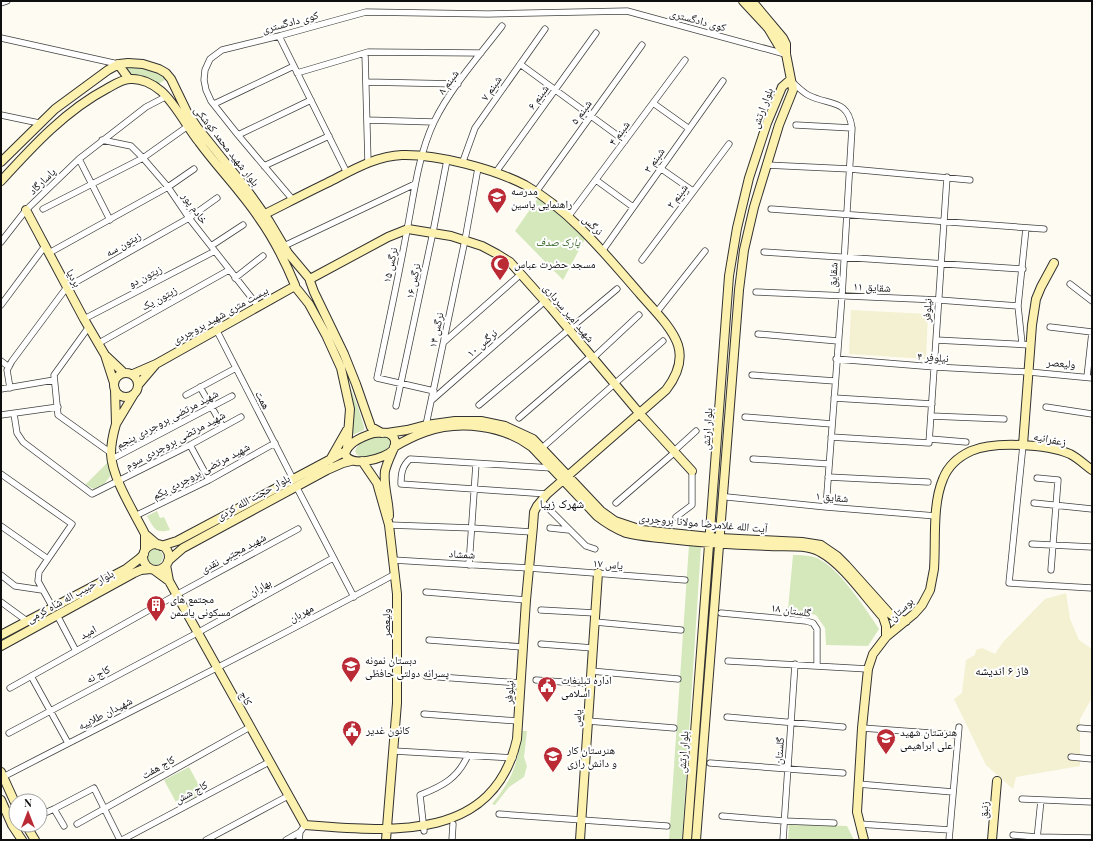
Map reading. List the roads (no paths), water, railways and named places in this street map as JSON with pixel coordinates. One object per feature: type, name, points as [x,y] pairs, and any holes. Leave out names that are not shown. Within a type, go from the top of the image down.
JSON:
[{"type":"street","points":[[1,3],[7,1]]},
{"type":"street","points":[[743,1],[768,28],[780,48],[786,54]]},
{"type":"street","points":[[752,1],[783,38],[786,44],[790,80]]},
{"type":"street","name":"کوی دادگستری","points":[[293,200],[238,136],[214,104],[206,90],[204,80],[205,70],[210,59],[222,50],[366,12],[488,14],[627,11],[786,54]]},
{"type":"street","name":"شبنم ۸","points":[[422,156],[434,122],[442,107],[502,26]]},
{"type":"street","name":"شبنم ۷","points":[[462,164],[475,128],[545,29]]},
{"type":"street","name":"شبنم ۶","points":[[496,172],[596,33]]},
{"type":"street","points":[[279,36],[347,173]]},
{"type":"street","points":[[1,38],[118,64],[129,79],[117,83],[100,92],[72,112],[45,135],[1,181]]},
{"type":"street","name":"شبنم ۵","points":[[536,192],[642,45]]},
{"type":"street","points":[[297,73],[365,53],[481,53]]},
{"type":"street","points":[[365,53],[368,163]]},
{"type":"street","name":"شبنم ۴","points":[[568,217],[685,60]]},
{"type":"street","name":"بلوار شهید محمد کوشکی","points":[[118,64],[136,63],[152,66],[166,73],[171,79],[187,112],[197,127],[245,187],[265,214],[296,263],[310,279],[314,292],[344,354],[356,384],[370,427],[385,433]]},
{"type":"street","points":[[1,162],[39,123],[77,92],[118,64]]},
{"type":"street","points":[[520,64],[625,141]]},
{"type":"street","points":[[214,104],[294,66]]},
{"type":"street","name":"بلوار شهید محمد کوشکی","points":[[129,79],[152,84],[166,96],[213,160],[259,217],[283,257],[296,286],[326,335],[340,368],[350,409],[346,450]]},
{"type":"street","points":[[156,87],[171,79]]},
{"type":"street","name":"شقایق","points":[[790,80],[806,94],[836,104],[846,110],[850,116],[852,128],[842,296],[836,359],[826,507]]},
{"type":"street","name":"بلوار ارتش","points":[[687,840],[728,291],[733,250],[742,201],[757,150],[782,87],[790,80],[793,90],[779,125],[754,206],[744,250],[739,290],[719,541],[707,763],[696,840]]},
{"type":"street","name":"شبنم ۳","points":[[603,250],[688,128],[723,81]]},
{"type":"street","points":[[366,82],[458,84]]},
{"type":"street","name":"پاسارگاد","points":[[1,242],[26,210],[79,159],[146,107],[166,96]]},
{"type":"street","points":[[238,136],[311,100]]},
{"type":"street","points":[[653,103],[688,128]]},
{"type":"street","points":[[1,115],[39,123]]},
{"type":"street","points":[[366,120],[434,122]]},
{"type":"street","points":[[796,125],[852,128]]},
{"type":"street","points":[[43,209],[143,158],[188,126]]},
{"type":"street","points":[[264,166],[329,136]]},
{"type":"street","name":"خادم پور","points":[[102,140],[131,146],[143,158],[168,187],[189,218],[258,306]]},
{"type":"street","name":"شبنم ۲","points":[[642,260],[729,144]]},
{"type":"street","name":"نرگس","points":[[265,214],[368,163],[393,156],[422,156],[447,160],[496,172],[523,184],[536,192],[568,217],[603,250],[672,334],[678,345],[679,366],[672,382],[666,390],[566,478]]},
{"type":"street","name":"نرگس ۱۵","points":[[402,384],[376,378],[422,156]]},
{"type":"street","points":[[79,159],[110,220]]},
{"type":"street","name":"نرگس ۱۶","points":[[396,406],[402,384],[447,160]]},
{"type":"street","points":[[766,165],[850,169],[970,180]]},
{"type":"street","name":"نرگس ۱۴","points":[[426,428],[465,240],[478,168]]},
{"type":"street","points":[[660,168],[693,191]]},
{"type":"street","points":[[1,305],[47,250],[110,220],[168,187],[194,169]]},
{"type":"street","name":"نیلوفر","points":[[930,441],[947,177]]},
{"type":"street","points":[[596,180],[633,207]]},
{"type":"street","points":[[284,246],[415,184]]},
{"type":"street","name":"زیتون سه","points":[[67,287],[189,218],[217,198]]},
{"type":"street","points":[[771,209],[1044,229]]},
{"type":"street","name":"بردیا","points":[[26,210],[88,328],[105,355]]},
{"type":"street","points":[[211,246],[243,225]]},
{"type":"street","points":[[1022,344],[1018,306],[1026,228]]},
{"type":"street","name":"شهید امیر سرداری","points":[[310,279],[388,237],[408,229],[433,232],[465,240],[497,254],[510,262],[521,274],[640,414],[692,471]]},
{"type":"street","points":[[656,313],[705,251]]},
{"type":"street","name":"زیتون دو","points":[[84,319],[215,252]]},
{"type":"street","points":[[764,252],[1023,269]]},
{"type":"street","points":[[235,278],[263,256]]},
{"type":"street","points":[[1054,263],[1041,286],[1036,299],[1032,325],[1023,445],[1009,583],[1092,588]]},
{"type":"street","name":"زیتون یک","points":[[98,343],[229,270]]},
{"type":"street","points":[[444,342],[521,274]]},
{"type":"street","points":[[300,275],[305,275],[310,279],[310,286],[307,290],[302,291],[296,286],[295,280],[300,275]]},
{"type":"street","points":[[1070,284],[1092,301]]},
{"type":"street","name":"بیست متری شهید بروجردی","points":[[133,374],[156,364],[216,329],[296,286]]},
{"type":"street","points":[[10,388],[7,370],[12,361],[67,287]]},
{"type":"street","points":[[479,405],[617,289]]},
{"type":"street","name":"شقایق ۱۱","points":[[756,292],[939,300],[1018,306]]},
{"type":"street","name":"نرگس ۱۰","points":[[432,400],[545,301]]},
{"type":"street","points":[[519,418],[592,357],[639,315]]},
{"type":"street","points":[[1050,327],[1092,332],[1089,377]]},
{"type":"street","points":[[88,328],[54,375],[58,415],[111,456]]},
{"type":"street","name":"همت","points":[[216,329],[354,597]]},
{"type":"street","points":[[758,334],[838,341]]},
{"type":"street","points":[[936,340],[1031,345]]},
{"type":"street","points":[[542,448],[663,341]]},
{"type":"street","points":[[105,355],[124,373]]},
{"type":"street","points":[[105,355],[114,386],[116,424],[111,456],[118,481],[144,534],[145,564],[153,570],[162,569],[167,563],[168,554],[160,545],[144,534]]},
{"type":"street","name":"نیلوفر ۴","points":[[836,359],[935,367],[1029,372]]},
{"type":"street","points":[[1,361],[9,367]]},
{"type":"street","name":"بیست متری شهید بروجردی","points":[[139,384],[156,364]]},
{"type":"street","points":[[186,395],[236,368]]},
{"type":"street","name":"ولیعصر","points":[[1029,372],[1089,377]]},
{"type":"street","points":[[116,424],[138,388],[139,384],[138,380],[133,374],[124,373],[117,376],[114,386],[119,394],[124,397],[134,394]]},
{"type":"street","points":[[752,375],[835,381]]},
{"type":"street","points":[[1,389],[54,380]]},
{"type":"street","points":[[402,384],[434,391]]},
{"type":"street","points":[[200,387],[223,427]]},
{"type":"street","name":"شهید مرتضی بروجردی پنجم","points":[[111,456],[232,396]]},
{"type":"street","points":[[834,398],[932,404]]},
{"type":"street","points":[[1,415],[58,407]]},
{"type":"street","points":[[1046,407],[1092,414]]},
{"type":"street","name":"شهید مرتضی بروجردی سوم","points":[[14,414],[16,432],[23,442],[92,494],[190,445],[241,417]]},
{"type":"street","points":[[931,416],[1004,419]]},
{"type":"street","points":[[745,417],[832,424]]},
{"type":"street","name":"آیت الله غلامرضا مولانا بروجردی","points":[[394,448],[426,428],[455,421],[472,420],[499,424],[524,434],[533,440],[542,448],[578,492],[605,515],[625,525],[642,530],[719,541],[802,542],[821,545],[837,556],[846,565],[878,606],[886,626],[886,637]]},
{"type":"street","name":"آیت الله غلامرضا مولانا بروجردی","points":[[385,433],[457,426],[477,426],[495,430],[512,435],[526,442],[553,468],[566,478]]},
{"type":"street","points":[[330,460],[348,427]]},
{"type":"street","points":[[616,503],[696,431]]},
{"type":"street","points":[[394,448],[381,457],[362,461],[351,461],[346,456],[346,450],[366,435],[385,433],[394,437],[394,448],[385,472],[385,484],[389,506],[388,525],[532,532]]},
{"type":"street","points":[[831,437],[966,442]]},
{"type":"street","name":"شهید مرتضی بروجردی یکم","points":[[135,516],[209,480],[275,443]]},
{"type":"street","points":[[190,445],[209,480]]},
{"type":"street","name":"بوستان","points":[[864,840],[857,812],[858,784],[868,669],[873,654],[886,637],[906,621],[927,598],[932,581],[936,516],[940,488],[946,473],[956,461],[971,451],[1001,445],[1023,445]]},
{"type":"street","name":"زعفرانیه","points":[[1023,445],[1070,454],[1092,470]]},
{"type":"street","name":"بلوار حجت الله کردی","points":[[167,563],[183,548],[295,483],[346,450]]},
{"type":"street","points":[[547,494],[401,484],[402,470],[410,459],[553,468]]},
{"type":"street","points":[[753,459],[829,464]]},
{"type":"street","name":"بلوار حجت الله کردی","points":[[160,545],[178,541],[295,483],[351,461]]},
{"type":"street","name":"ولیعصر","points":[[362,461],[377,484],[388,525],[397,594],[397,695],[387,836]]},
{"type":"street","points":[[470,565],[476,464]]},
{"type":"street","points":[[676,517],[692,505],[692,471]]},
{"type":"street","points":[[1,474],[72,524],[39,572],[38,581],[53,608]]},
{"type":"street","points":[[828,477],[928,482]]},
{"type":"street","name":"نیلوفر","points":[[387,836],[424,831],[453,824],[468,817],[484,806],[504,780],[513,758],[518,721],[526,600],[534,512],[547,494],[566,478]]},
{"type":"street","points":[[1037,478],[1058,480],[1051,570]]},
{"type":"street","name":"شقایق ۱","points":[[727,497],[936,516]]},
{"type":"street","points":[[541,501],[586,546],[595,549]]},
{"type":"street","points":[[1034,504],[1092,509]]},
{"type":"street","points":[[1,526],[48,559]]},
{"type":"street","points":[[550,528],[570,530]]},
{"type":"street","name":"شهید مجتبی نقدی","points":[[176,595],[298,529]]},
{"type":"street","points":[[1032,544],[1092,547]]},
{"type":"street","points":[[144,552],[151,546],[160,545]]},
{"type":"street","name":"بلوار حبیب اله شاه کرمی","points":[[1,635],[126,569],[139,559],[144,552]]},
{"type":"street","name":"بهاران","points":[[197,633],[333,558]]},
{"type":"street","name":"شمشاد","points":[[393,560],[529,568]]},
{"type":"street","name":"کاج","points":[[167,563],[169,581],[176,595],[288,796],[302,829]]},
{"type":"street","name":"یاس ۱۷","points":[[529,568],[685,580]]},
{"type":"street","name":"بلوار حبیب اله شاه کرمی","points":[[1,646],[140,570],[153,570]]},
{"type":"street","name":"کاج","points":[[153,570],[169,581]]},
{"type":"street","name":"یاس","points":[[580,840],[598,573]]},
{"type":"street","name":"مهربان","points":[[217,669],[395,574]]},
{"type":"street","points":[[1,575],[15,586],[42,590]]},
{"type":"street","points":[[426,592],[526,600]]},
{"type":"street","name":"امید","points":[[10,688],[176,595]]},
{"type":"street","points":[[1,602],[27,621]]},
{"type":"street","name":"آیت الله غلامرضا مولانا بروجردی","points":[[878,606],[896,618],[906,621]]},
{"type":"street","points":[[541,610],[681,630]]},
{"type":"street","name":"گلستان ۱۸","points":[[721,613],[813,622],[817,629],[817,666]]},
{"type":"street","points":[[57,615],[76,651]]},
{"type":"street","name":"کاج نه","points":[[9,733],[197,633]]},
{"type":"street","points":[[429,640],[523,647]]},
{"type":"street","points":[[541,644],[593,648]]},
{"type":"street","points":[[728,661],[868,669]]},
{"type":"street","name":"گلستان","points":[[783,840],[795,664]]},
{"type":"street","name":"شهیدان طلاییه","points":[[2,774],[217,669]]},
{"type":"street","points":[[591,671],[678,679]]},
{"type":"street","points":[[31,676],[68,743]]},
{"type":"street","points":[[426,676],[521,683]]},
{"type":"street","points":[[536,680],[590,684]]},
{"type":"street","points":[[424,714],[518,721]]},
{"type":"street","points":[[728,718],[844,726]]},
{"type":"street","points":[[588,722],[674,728]]},
{"type":"street","name":"کاج هفت","points":[[77,824],[250,727]]},
{"type":"street","points":[[949,840],[959,727]]},
{"type":"street","points":[[862,728],[958,735]]},
{"type":"street","points":[[1080,728],[1092,730]]},
{"type":"street","points":[[394,751],[513,758]]},
{"type":"street","points":[[424,831],[420,795],[446,783],[457,773],[464,764],[468,755]]},
{"type":"street","points":[[1071,757],[1092,759]]},
{"type":"street","name":"کاج شش","points":[[121,840],[269,762]]},
{"type":"street","points":[[693,763],[843,773]]},
{"type":"street","points":[[2,774],[11,793]]},
{"type":"street","name":"زنبق","points":[[992,840],[997,781]]},
{"type":"street","points":[[858,784],[953,792]]},
{"type":"street","points":[[48,812],[94,788],[121,840]]},
{"type":"street","points":[[206,840],[288,796]]},
{"type":"street","points":[[1022,799],[1092,802]]},
{"type":"street","points":[[1,800],[12,825],[22,840]]},
{"type":"street","points":[[1037,838],[1041,800]]},
{"type":"street","points":[[54,809],[64,826]]},
{"type":"street","points":[[499,814],[667,826]]},
{"type":"street","points":[[722,816],[834,823]]},
{"type":"street","points":[[452,840],[453,824]]},
{"type":"street","points":[[859,824],[950,830]]},
{"type":"street","points":[[286,840],[302,829],[387,836]]},
{"type":"street","points":[[299,840],[302,829]]},
{"type":"street","points":[[1013,835],[1037,838],[1092,838]]},
{"type":"place","name":"مدرسه راهنمایی یاسین","points":[[497,214]]},
{"type":"place","name":"مسجد حضرت عباس","points":[[500,281]]},
{"type":"place","name":"مجتمع های مسکونی یاسمن","points":[[156,622]]},
{"type":"place","name":"دبستان نمونه پسرانه دولتی حافظی","points":[[351,683]]},
{"type":"place","name":"اداره تبلیغات اسلامی","points":[[547,703]]},
{"type":"place","name":"کانون غدیر","points":[[352,747]]},
{"type":"place","name":"هنرستان شهید علی ابراهیمی","points":[[886,755]]},
{"type":"place","name":"هنرستان کار و دانش رازی","points":[[553,773]]},
{"type":"district","name":"شهرک زیبا","points":[[562,504]]},
{"type":"district","name":"فاز ۶ اندیشه","points":[[1002,671]]},
{"type":"park label","name":"پارک صدف","points":[[558,242]]}]
